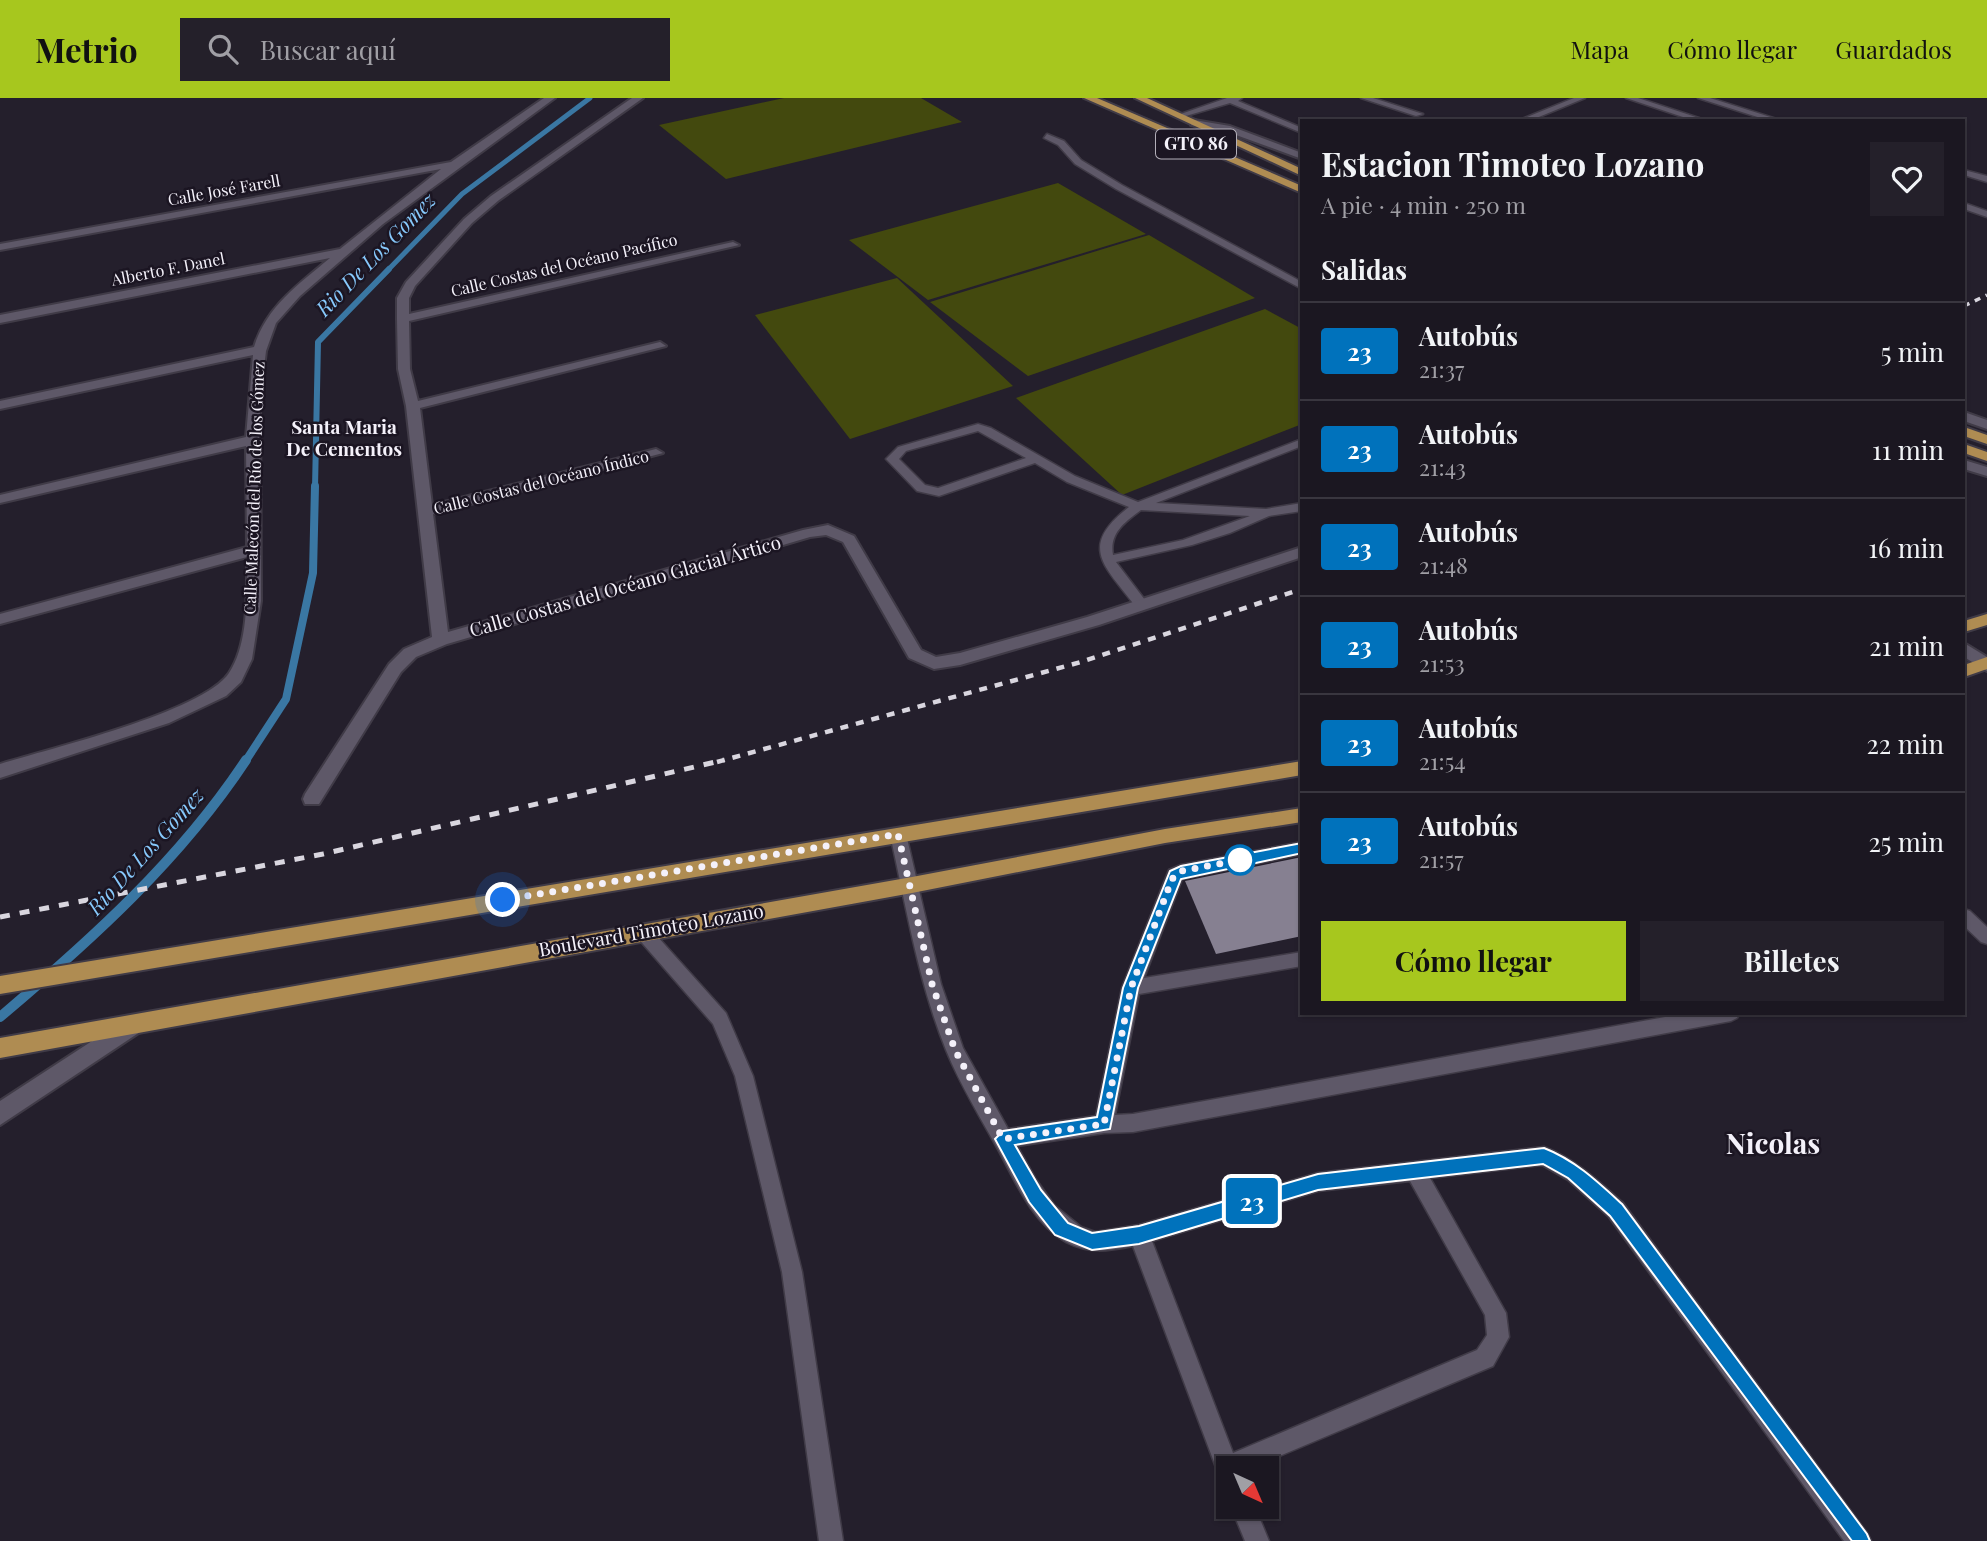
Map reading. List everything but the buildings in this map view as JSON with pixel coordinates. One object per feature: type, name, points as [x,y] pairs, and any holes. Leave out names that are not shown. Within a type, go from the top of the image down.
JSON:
[{"type":"main road","name":"GTO 86","points":[[1090,98],[1300,189]]},
{"type":"main road","name":"GTO 86","points":[[1140,98],[1300,172]]},
{"type":"main road","points":[[1965,418],[1987,425]]},
{"type":"main road","points":[[1965,431],[1987,440]]},
{"type":"main road","points":[[1965,448],[1987,457]]},
{"type":"main road","points":[[1965,627],[1987,619]]},
{"type":"main road","points":[[1965,671],[1986,664]]},
{"type":"main road","points":[[0,985],[1300,768]]},
{"type":"main road","name":"Boulevard Timoteo Lozano","points":[[0,1048],[642,931],[912,885],[1165,835],[1300,815]]},
{"type":"street","name":"Calle Malecón del Río de los Gómez","points":[[0,771],[202,704],[234,680],[243,664],[249,636],[256,550],[253,440],[259,350],[270,323],[288,300],[343,252],[453,164],[550,98]]},
{"type":"street","points":[[312,799],[403,658],[420,647],[441,640],[413,405],[405,378],[403,298],[410,285],[468,222],[527,173],[638,98]]},
{"type":"street","points":[[1194,123],[1227,128],[1300,155]]},
{"type":"street","name":"Calle José Farell","points":[[0,247],[453,164]]},
{"type":"street","name":"Calle Costas del Océano Pacífico","points":[[403,319],[733,245]]},
{"type":"street","name":"Alberto F. Danel","points":[[0,319],[343,252]]},
{"type":"street","points":[[413,405],[660,346]]},
{"type":"street","points":[[0,404],[259,350]]},
{"type":"street","points":[[0,499],[253,440]]},
{"type":"street","name":"Calle Costas del Océano Índico","points":[[426,511],[656,453]]},
{"type":"street","points":[[1965,466],[1987,472]]},
{"type":"street","name":"Calle Costas del Océano Glacial Ártico","points":[[441,640],[808,533],[828,530],[849,539],[915,654],[934,663],[960,659],[1093,621],[1141,604]]},
{"type":"street","points":[[0,619],[256,550]]},
{"type":"street","points":[[1141,604],[1300,553]]},
{"type":"street","points":[[1965,650],[1986,664]]},
{"type":"street","points":[[0,1114],[132,1025]]},
{"type":"lane","points":[[1365,98],[1419,114]]},
{"type":"lane","points":[[1526,119],[1581,98]]},
{"type":"lane","points":[[1630,98],[1698,119]]},
{"type":"lane","points":[[1702,98],[1772,119]]},
{"type":"lane","points":[[1179,116],[1234,99],[1300,130]]},
{"type":"lane","points":[[1047,135],[1062,143],[1078,162],[1119,187],[1300,285]]},
{"type":"lane","points":[[1965,173],[1987,165]]},
{"type":"lane","points":[[1965,173],[1987,179]]},
{"type":"lane","points":[[1965,206],[1987,214]]},
{"type":"lane","points":[[1034,459],[939,492],[921,488],[892,459],[902,449],[978,427],[1071,480],[1138,506],[1266,513],[1300,507]]},
{"type":"lane","points":[[1141,604],[1108,560],[1104,550],[1105,535],[1114,523],[1138,506],[1300,443]]},
{"type":"lane","points":[[1108,560],[1186,546],[1231,530],[1266,513]]},
{"type":"lane","points":[[898,834],[912,885],[932,984],[955,1050],[1035,1196],[1062,1229],[1092,1241],[1139,1235],[1318,1182],[1544,1156],[1595,1188],[1639,1239],[1859,1541]]},
{"type":"lane","points":[[1104,1124],[1131,988],[1175,875],[1181,871],[1300,848]]},
{"type":"lane","points":[[1965,917],[1987,937]]},
{"type":"lane","points":[[642,931],[720,1019],[744,1076],[792,1272],[831,1541]]},
{"type":"lane","points":[[1131,988],[1300,959]]},
{"type":"lane","points":[[1003,1139],[1104,1124],[1133,1123],[1720,1015]]},
{"type":"lane","points":[[1256,1456],[1485,1358],[1498,1337],[1495,1313],[1415,1171]]},
{"type":"lane","points":[[1139,1235],[1223,1456]]},
{"type":"lane","points":[[1248,1519],[1257,1541]]},
{"type":"green space","points":[[784,98],[921,98],[962,122],[726,179],[659,125]]},
{"type":"green space","points":[[1058,183],[1146,234],[928,300],[849,240]]},
{"type":"green space","points":[[1149,235],[1255,298],[1028,376],[930,302]]},
{"type":"green space","points":[[897,278],[1013,386],[850,439],[755,315]]},
{"type":"green space","points":[[1265,309],[1300,328],[1300,425],[1122,495],[1016,398]]},
{"type":"waterway","name":"Rio De Los Gomez","points":[[387,271],[462,194],[590,98]]},
{"type":"waterway","name":"Rio De Los Gomez","points":[[315,488],[318,342],[389,269]]},
{"type":"waterway","name":"Rio De Los Gomez","points":[[245,762],[286,699],[313,573],[315,486]]},
{"type":"waterway","name":"Rio De Los Gomez","points":[[0,1017],[68,958],[163,865],[193,832],[246,760]]},
{"type":"railway","points":[[1965,306],[1987,295]]},
{"type":"railway","points":[[717,762],[1081,662],[1300,590]]},
{"type":"railway","points":[[0,917],[323,854],[724,760]]},
{"type":"bus line","name":"23","points":[[1300,848],[1181,871],[1175,875],[1131,988],[1104,1124],[1003,1139],[1035,1196],[1062,1229],[1092,1241],[1139,1235],[1318,1182],[1544,1156],[1595,1188],[1616,1210],[1859,1541]]},
{"type":"district","name":"Santa Maria De Cementos","points":[[344,438]]},
{"type":"district","name":"Nicolas","points":[[1773,1144]]},
{"type":"route","points":[[503,900],[898,834],[908,865],[932,984],[955,1050],[1003,1139],[1104,1124],[1131,988],[1172,879],[1181,871],[1240,860]]}]
